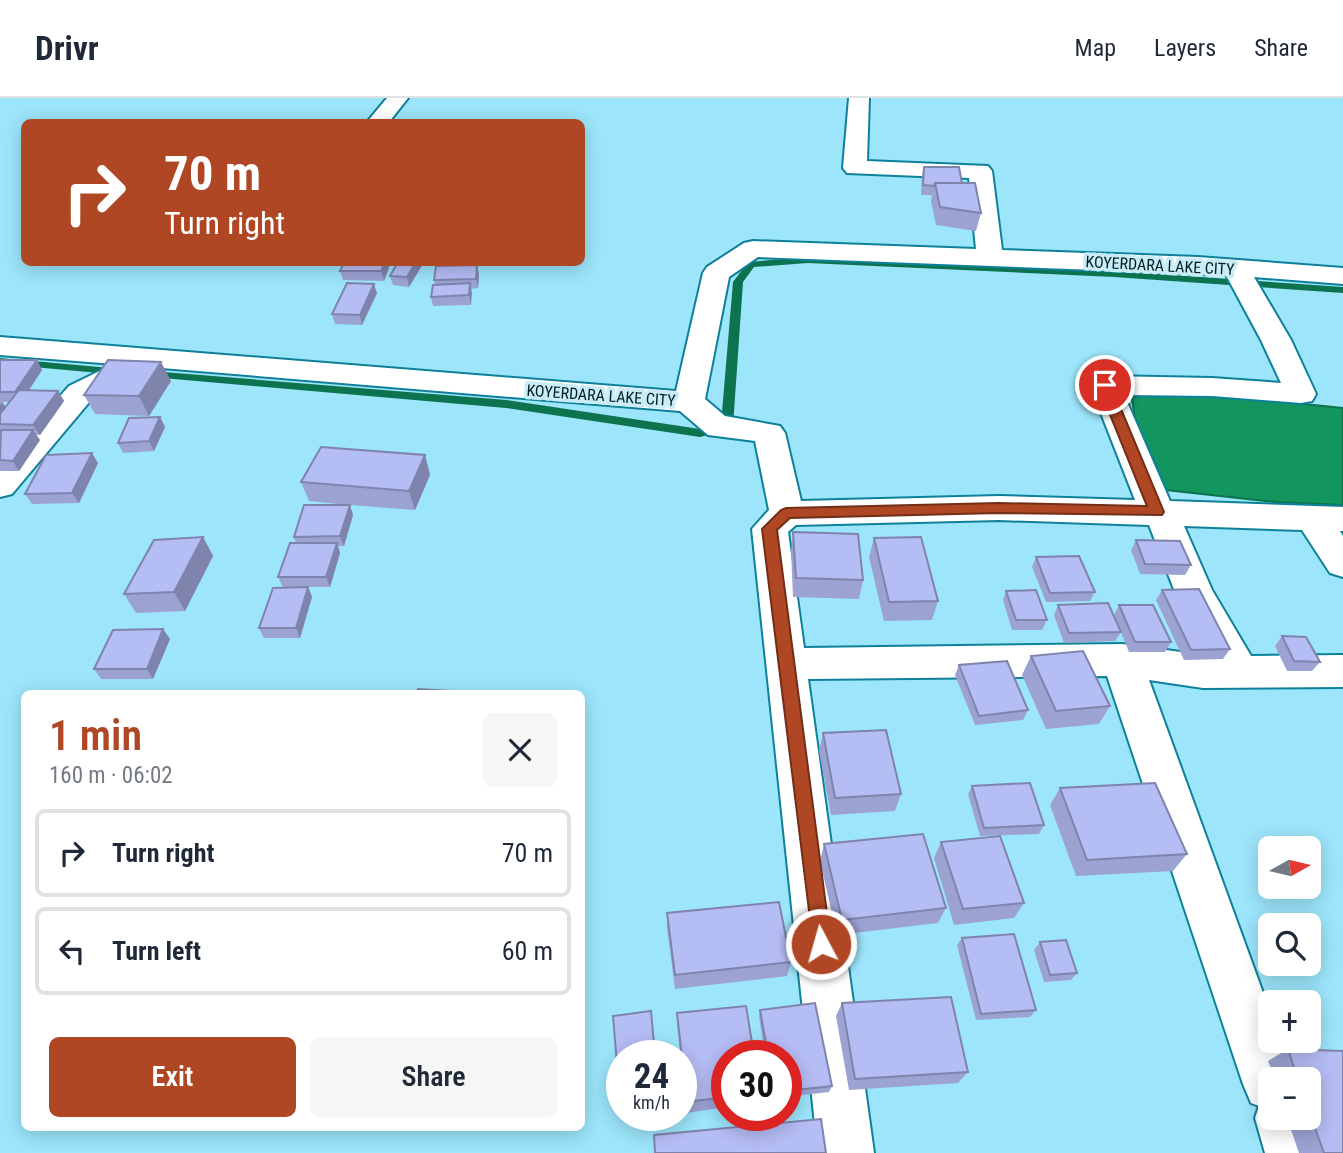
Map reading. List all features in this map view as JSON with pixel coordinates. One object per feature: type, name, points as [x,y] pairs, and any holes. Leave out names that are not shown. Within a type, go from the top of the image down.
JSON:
[{"type":"street","points":[[380,119],[398,98]]},
{"type":"street","points":[[859,98],[855,168],[980,171],[990,258]]},
{"type":"street","name":"KOYERDARA LAKE CITY","points":[[0,346],[689,402],[716,273],[753,249],[1237,268],[1343,276]]},
{"type":"street","points":[[1237,268],[1246,290],[1276,340],[1301,394],[1212,387],[1105,385],[1157,512],[1164,519],[1194,592],[1240,673]]},
{"type":"street","points":[[0,486],[80,393],[150,358]]},
{"type":"street","points":[[689,402],[719,428],[727,426],[769,433],[786,513]]},
{"type":"street","points":[[846,1153],[775,559],[769,529],[786,513],[999,508],[1328,518],[1343,564]]},
{"type":"street","points":[[786,664],[1122,660],[1203,672],[1343,671]]},
{"type":"street","points":[[1122,660],[1264,1067]]},
{"type":"street","points":[[1286,1130],[1293,1153]]},
{"type":"shaded area","points":[[1131,393],[1245,398],[1343,408],[1343,505],[1275,502],[1166,490],[1137,431]]},
{"type":"building","points":[[924,167],[959,167],[962,183],[923,185]]},
{"type":"building","points":[[935,183],[975,183],[981,213],[940,207]]},
{"type":"building","points":[[342,266],[383,266],[381,271],[340,271]]},
{"type":"building","points":[[396,266],[414,266],[407,277],[390,276]]},
{"type":"building","points":[[436,266],[477,266],[476,279],[434,280]]},
{"type":"building","points":[[347,283],[374,284],[360,315],[332,314]]},
{"type":"building","points":[[470,283],[469,295],[431,297],[433,285]]},
{"type":"building","points":[[0,360],[37,360],[15,392],[0,392]]},
{"type":"building","points":[[108,360],[161,362],[139,396],[84,395]]},
{"type":"building","points":[[19,390],[58,391],[33,425],[0,424],[0,414]]},
{"type":"building","points":[[160,417],[149,441],[118,443],[129,418]]},
{"type":"building","points":[[1,430],[33,430],[13,461],[0,460]]},
{"type":"building","points":[[321,447],[425,455],[409,491],[301,482]]},
{"type":"building","points":[[92,453],[72,493],[25,494],[46,455]]},
{"type":"building","points":[[304,505],[350,505],[340,536],[294,537]]},
{"type":"building","points":[[793,532],[858,534],[863,580],[796,578]]},
{"type":"building","points":[[203,537],[174,592],[124,594],[154,540]]},
{"type":"building","points":[[921,537],[938,601],[889,602],[874,538]]},
{"type":"building","points":[[1136,540],[1180,541],[1191,565],[1145,564]]},
{"type":"building","points":[[290,543],[337,543],[326,577],[278,577]]},
{"type":"building","points":[[1079,556],[1095,592],[1050,593],[1036,557]]},
{"type":"building","points":[[308,587],[296,628],[259,628],[273,588]]},
{"type":"building","points":[[1199,589],[1230,649],[1191,650],[1162,590]]},
{"type":"building","points":[[1036,590],[1047,620],[1016,620],[1006,591]]},
{"type":"building","points":[[1108,603],[1121,632],[1069,633],[1058,605]]},
{"type":"building","points":[[1119,605],[1153,605],[1171,642],[1135,642]]},
{"type":"building","points":[[163,629],[147,669],[94,669],[113,630]]},
{"type":"building","points":[[1282,636],[1306,637],[1320,662],[1294,661]]},
{"type":"building","points":[[1083,651],[1110,706],[1056,711],[1031,656]]},
{"type":"building","points":[[1007,661],[1028,710],[979,716],[959,665]]},
{"type":"building","points":[[886,730],[901,794],[835,798],[823,733]]},
{"type":"building","points":[[1030,783],[1044,825],[984,828],[972,786]]},
{"type":"building","points":[[1155,783],[1187,854],[1087,860],[1060,788]]},
{"type":"building","points":[[923,834],[946,908],[842,920],[824,844]]},
{"type":"building","points":[[1000,836],[1024,903],[963,909],[941,842]]},
{"type":"building","points":[[779,902],[791,962],[675,975],[667,913]]},
{"type":"building","points":[[1014,934],[1036,1010],[981,1014],[962,938]]},
{"type":"building","points":[[1066,940],[1077,973],[1050,975],[1040,942]]},
{"type":"building","points":[[951,997],[968,1072],[855,1079],[842,1003]]},
{"type":"building","points":[[815,1003],[832,1086],[802,1089],[802,1040],[765,1040],[760,1010]]},
{"type":"building","points":[[746,1006],[752,1040],[711,1040],[711,1099],[697,1101],[697,1040],[680,1040],[677,1013]]},
{"type":"building","points":[[651,1011],[654,1040],[615,1040],[613,1016]]},
{"type":"building","points":[[1343,1051],[1343,1153],[1324,1153],[1316,1130],[1321,1130],[1321,1067],[1294,1067],[1289,1053]]},
{"type":"building","points":[[821,1119],[826,1153],[655,1153],[654,1135],[711,1130],[802,1131],[802,1121]]},
{"type":"waterway","points":[[151,374],[506,404],[700,433],[727,426],[738,282],[751,264],[808,260],[1114,274],[1343,290]]},
{"type":"waterway","points":[[0,361],[121,372]]},
{"type":"route","points":[[821,944],[775,559],[769,529],[786,513],[999,508],[1157,512],[1105,385]]}]
